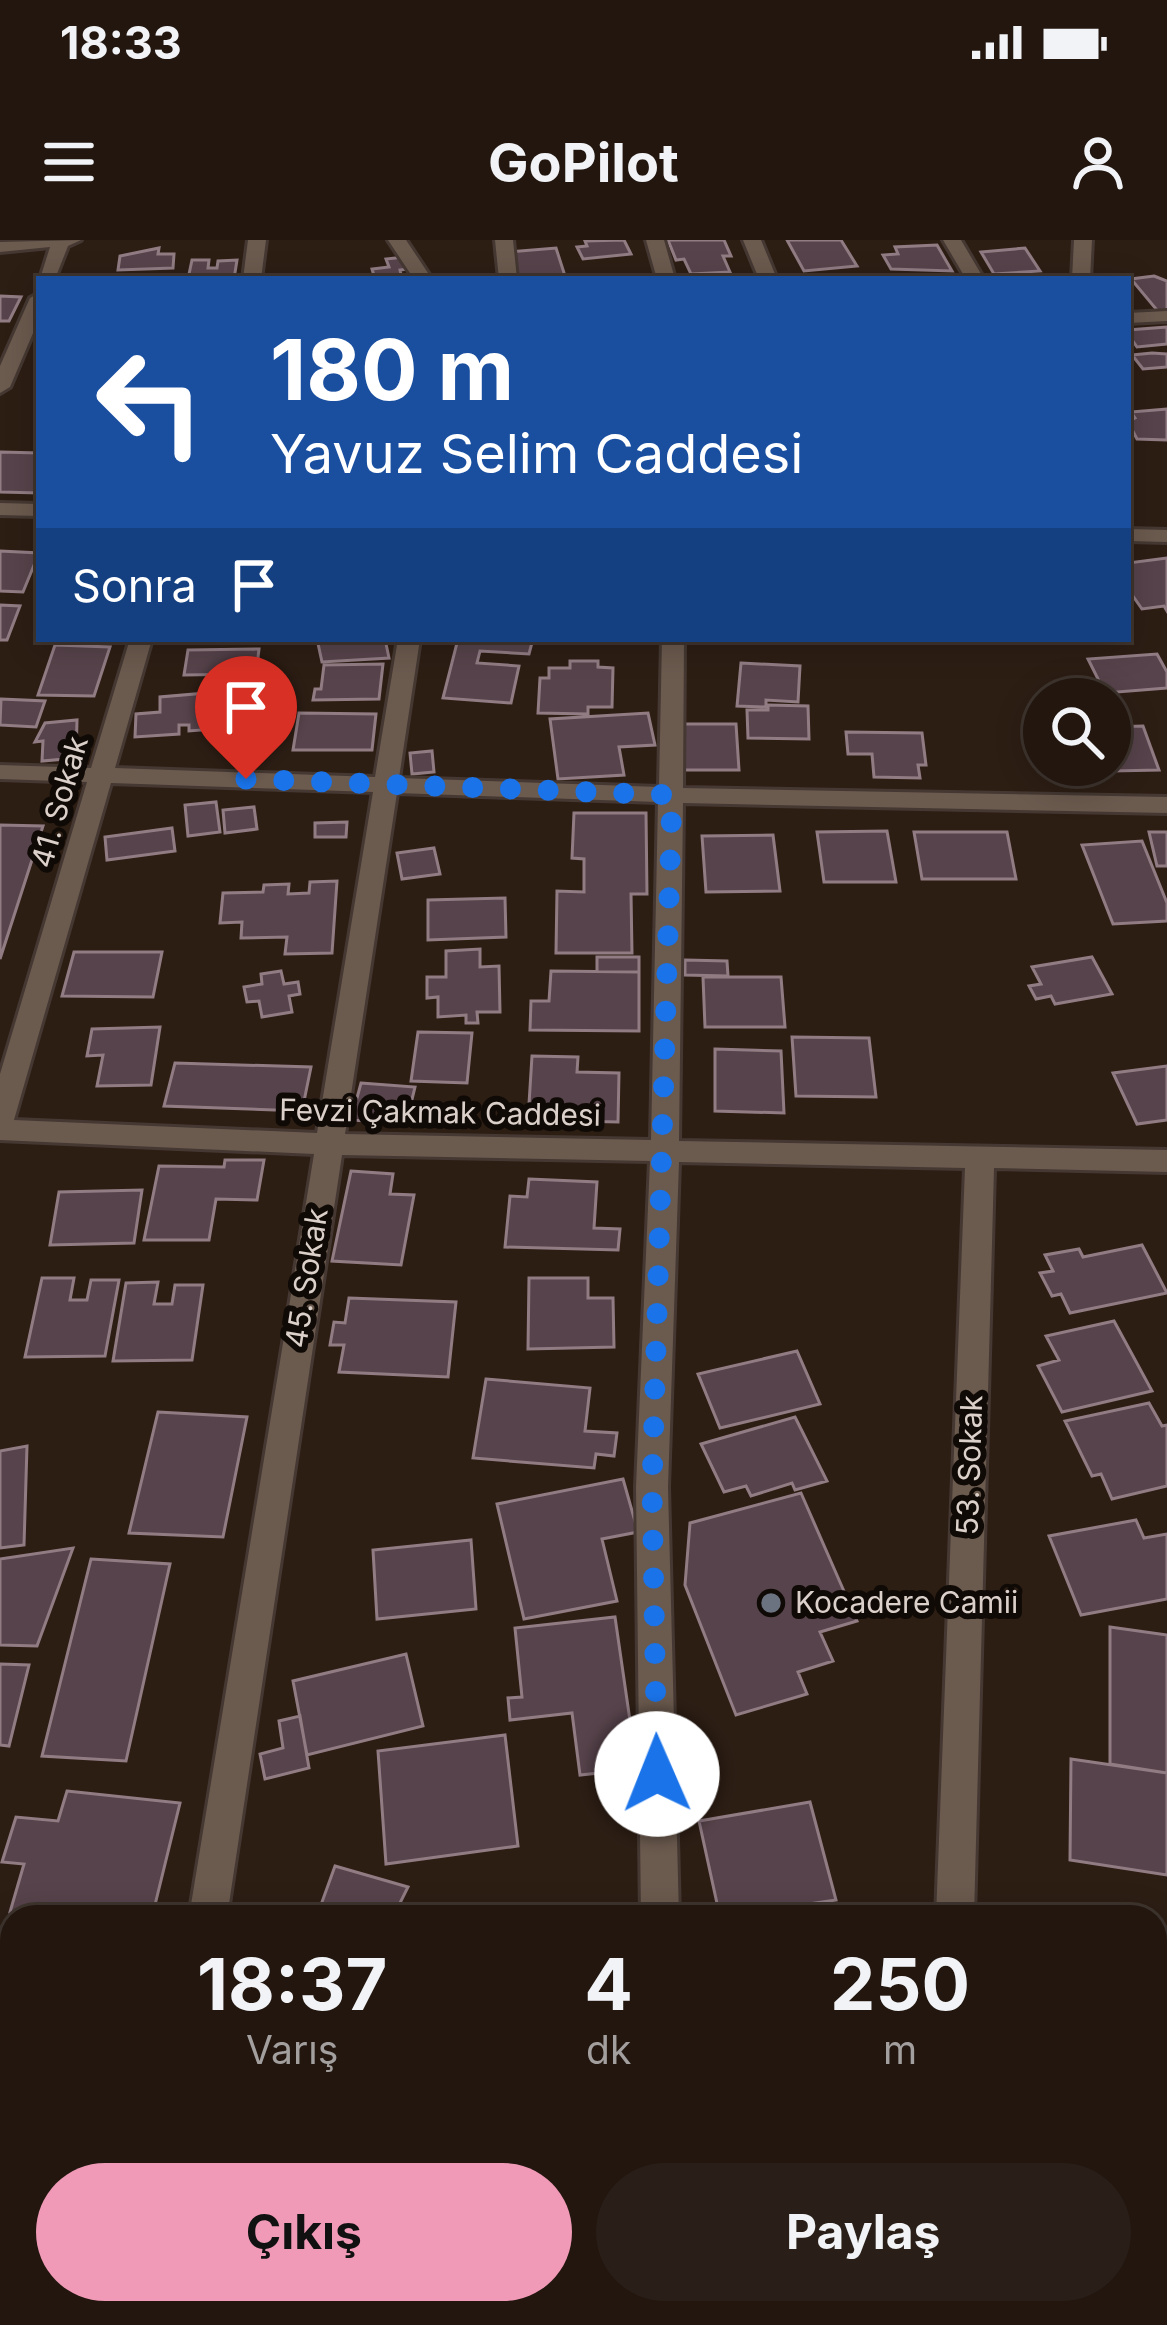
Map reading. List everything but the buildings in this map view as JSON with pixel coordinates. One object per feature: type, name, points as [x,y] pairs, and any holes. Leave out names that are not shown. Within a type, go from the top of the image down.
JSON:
[{"type":"street","points":[[252,276],[257,240]]},
{"type":"street","points":[[397,240],[421,276]]},
{"type":"street","points":[[504,240],[508,276]]},
{"type":"street","points":[[656,240],[665,276]]},
{"type":"street","points":[[752,240],[767,276]]},
{"type":"street","points":[[952,240],[972,276]]},
{"type":"street","points":[[1081,276],[1083,240]]},
{"type":"street","points":[[0,248],[67,241]]},
{"type":"street","points":[[48,276],[67,241]]},
{"type":"street","points":[[0,387],[36,305]]},
{"type":"street","points":[[1131,318],[1167,316]]},
{"type":"street","points":[[0,509],[36,510]]},
{"type":"street","points":[[1131,535],[1167,536]]},
{"type":"street","name":"41. Sokak","points":[[0,1126],[140,642]]},
{"type":"street","name":"45. Sokak","points":[[210,1905],[409,642]]},
{"type":"street","points":[[660,1905],[652,1487],[665,1151],[674,642]]},
{"type":"street","points":[[0,772],[672,795],[1167,805]]},
{"type":"street","name":"Fevzi Çakmak Caddesi","points":[[0,1126],[328,1144],[1167,1161]]},
{"type":"street","name":"53. Sokak","points":[[955,1905],[980,1157]]},
{"type":"place","name":"Kocadere Camii","points":[[771,1603]]},
{"type":"route","points":[[246,779],[672,795],[652,1487],[657,1774]]}]
